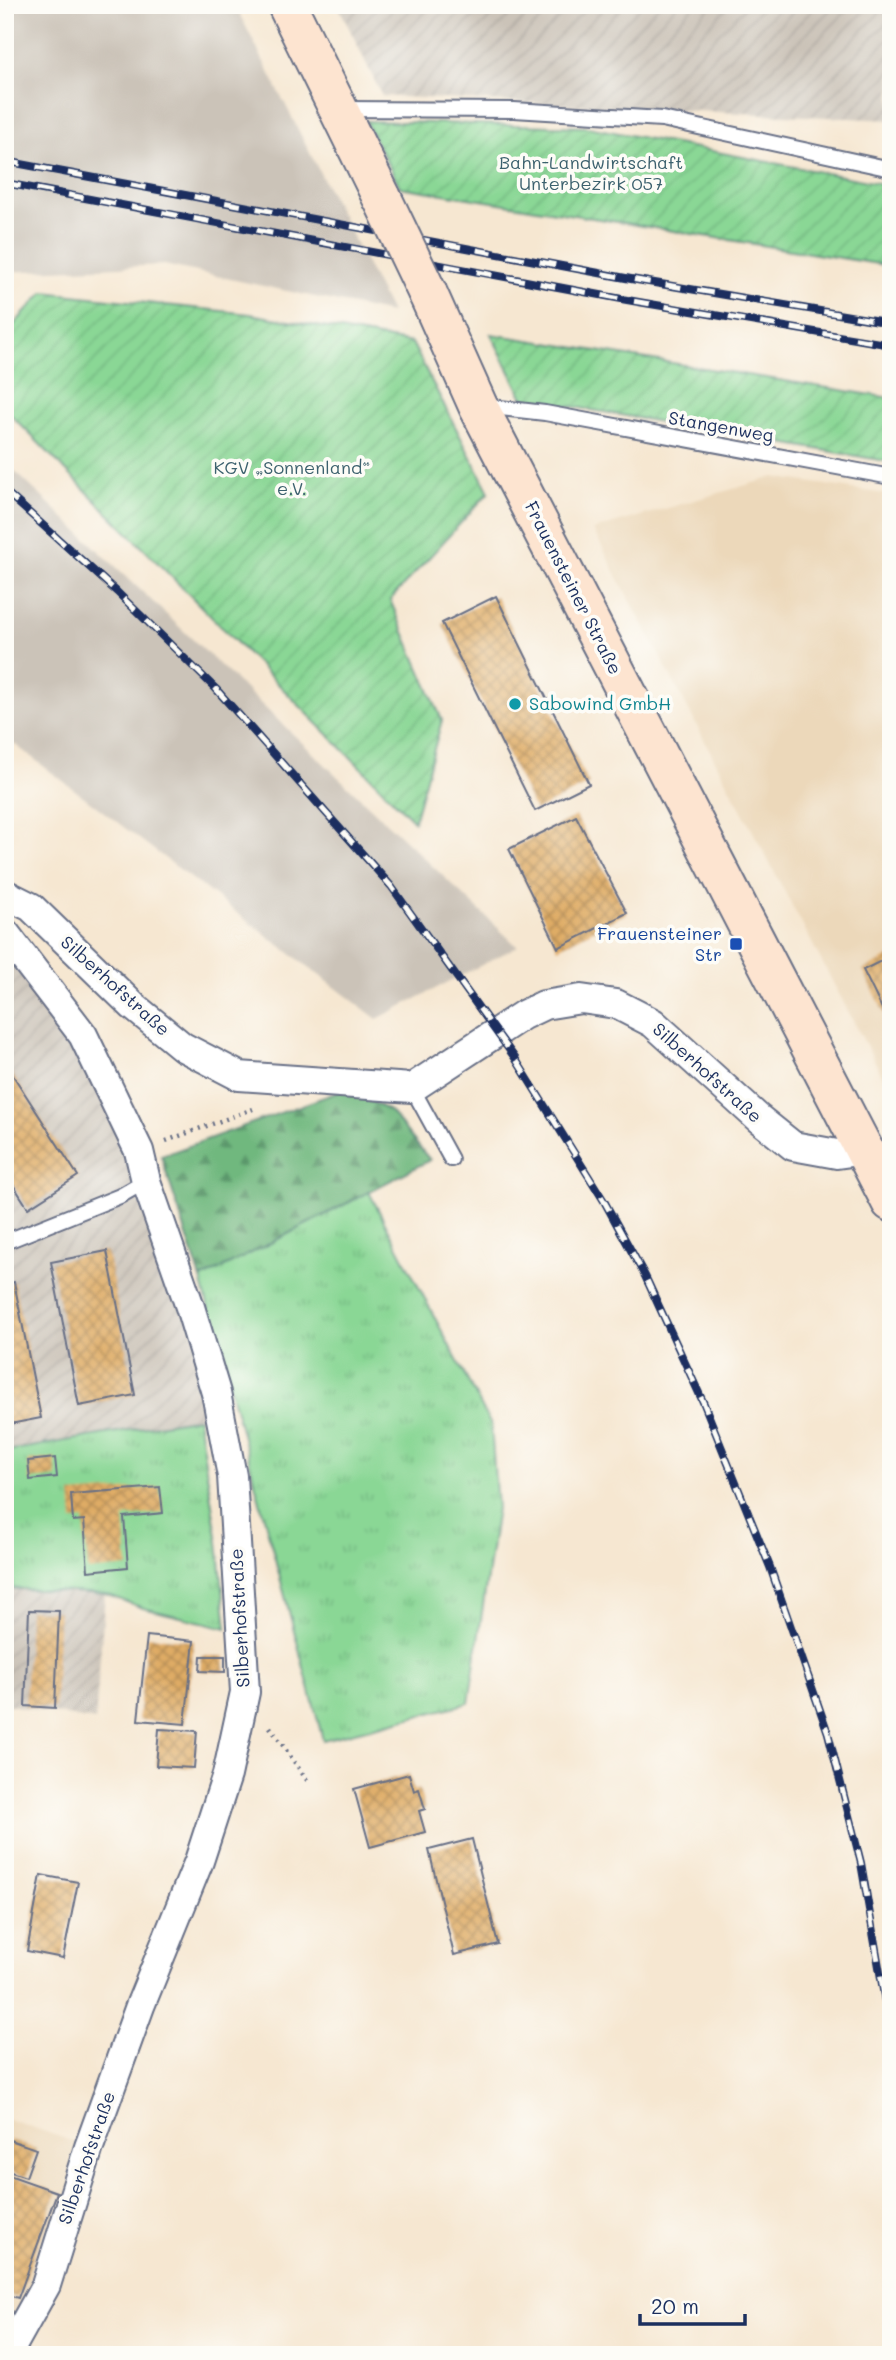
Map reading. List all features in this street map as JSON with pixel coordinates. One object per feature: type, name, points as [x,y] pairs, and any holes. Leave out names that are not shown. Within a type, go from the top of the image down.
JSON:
[{"type":"main road","name":"Frauensteiner Straße","points":[[287,5],[428,294],[478,406],[891,1202]]},
{"type":"street","name":"Silberhofstraße","points":[[5,894],[31,907],[133,1006],[183,1047],[239,1076],[412,1088],[523,1015],[544,1005],[580,999],[616,1004],[653,1023],[793,1146],[837,1154],[865,1150]]},
{"type":"street","name":"Silberhofstraße","points":[[5,933],[83,1035],[139,1151],[146,1181],[190,1307],[216,1393],[232,1476],[245,1692],[227,1775],[199,1861],[140,2006],[89,2147],[46,2285],[8,2355]]},
{"type":"lane","points":[[337,108],[514,110],[662,119],[891,169]]},
{"type":"lane","name":"Stangenweg","points":[[478,406],[545,413],[891,477]]},
{"type":"lane","points":[[412,1088],[451,1159]]},
{"type":"lane","points":[[5,1242],[120,1196],[146,1181]]},
{"type":"path","points":[[139,1151],[248,1112],[296,1082]]},
{"type":"path","points":[[245,1692],[309,1783]]},
{"type":"shaded area","points":[[5,5],[235,5],[391,313],[164,265],[5,272]]},
{"type":"shaded area","points":[[338,5],[891,5],[891,120],[382,96]]},
{"type":"shaded area","points":[[5,462],[518,946],[377,1019],[5,737]]},
{"type":"shaded area","points":[[774,477],[891,495],[891,1092],[593,530]]},
{"type":"shaded area","points":[[5,931],[83,1035],[216,1393],[198,1418],[7,1451],[5,1485]]},
{"type":"shaded area","points":[[5,1588],[105,1594],[95,1721],[5,1704]]},
{"type":"shaded area","points":[[5,2118],[89,2147],[5,2355]]},
{"type":"green space","name":"Bahn-Landwirtschaft Unterbezirk 057","points":[[365,121],[588,127],[883,184],[891,175],[891,266],[400,187]]},
{"type":"green space","name":"KGV „Sonnenland“ e.V.","points":[[44,292],[250,314],[412,343],[489,492],[390,600],[442,720],[414,821],[5,409],[5,334]]},
{"type":"green space","points":[[491,334],[891,398],[891,462],[523,398]]},
{"type":"green space","points":[[346,1089],[390,1111],[430,1160],[201,1279],[161,1156]]},
{"type":"green space","points":[[369,1192],[491,1425],[497,1508],[469,1703],[323,1740],[201,1279]]},
{"type":"green space","points":[[198,1418],[218,1542],[227,1628],[143,1608],[105,1594],[5,1588],[7,1451]]},
{"type":"building","name":"Sabowind GmbH","points":[[496,596],[589,784],[535,811],[442,623]]},
{"type":"building","points":[[576,816],[627,913],[558,948],[509,849]]},
{"type":"building","points":[[891,956],[891,1027],[863,970]]},
{"type":"building","points":[[5,1063],[78,1176],[28,1208],[5,1172]]},
{"type":"building","points":[[107,1251],[135,1395],[79,1406],[51,1262]]},
{"type":"building","points":[[14,1282],[41,1418],[5,1425],[5,1284]]},
{"type":"building","points":[[55,1458],[57,1477],[30,1480],[28,1461]]},
{"type":"building","points":[[160,1487],[163,1513],[124,1517],[128,1567],[88,1571],[84,1520],[73,1521],[71,1494]]},
{"type":"building","points":[[29,1610],[59,1611],[55,1708],[25,1706]]},
{"type":"building","points":[[147,1636],[194,1641],[185,1724],[138,1720]]},
{"type":"building","points":[[201,1656],[225,1656],[225,1672],[200,1671]]},
{"type":"building","points":[[159,1729],[197,1731],[194,1768],[156,1766]]},
{"type":"building","points":[[409,1774],[414,1791],[419,1789],[425,1809],[419,1811],[425,1832],[370,1847],[354,1789]]},
{"type":"building","points":[[472,1839],[498,1944],[454,1955],[429,1850]]},
{"type":"building","points":[[41,1875],[78,1882],[63,1958],[27,1951]]},
{"type":"building","points":[[10,2140],[36,2149],[26,2177],[5,2170],[5,2154]]},
{"type":"building","points":[[9,2175],[57,2192],[18,2298],[5,2294],[5,2185]]},
{"type":"railway","points":[[5,161],[631,279],[891,323]]},
{"type":"railway","points":[[5,183],[627,300],[891,345]]},
{"type":"railway","points":[[5,491],[117,592],[216,689],[391,886],[515,1058],[604,1201],[645,1276],[704,1404],[770,1567],[828,1733],[861,1863],[891,2036]]},
{"type":"place","name":"Sabowind GmbH","points":[[515,704]]},
{"type":"place","name":"Frauensteiner Str","points":[[736,944]]}]
